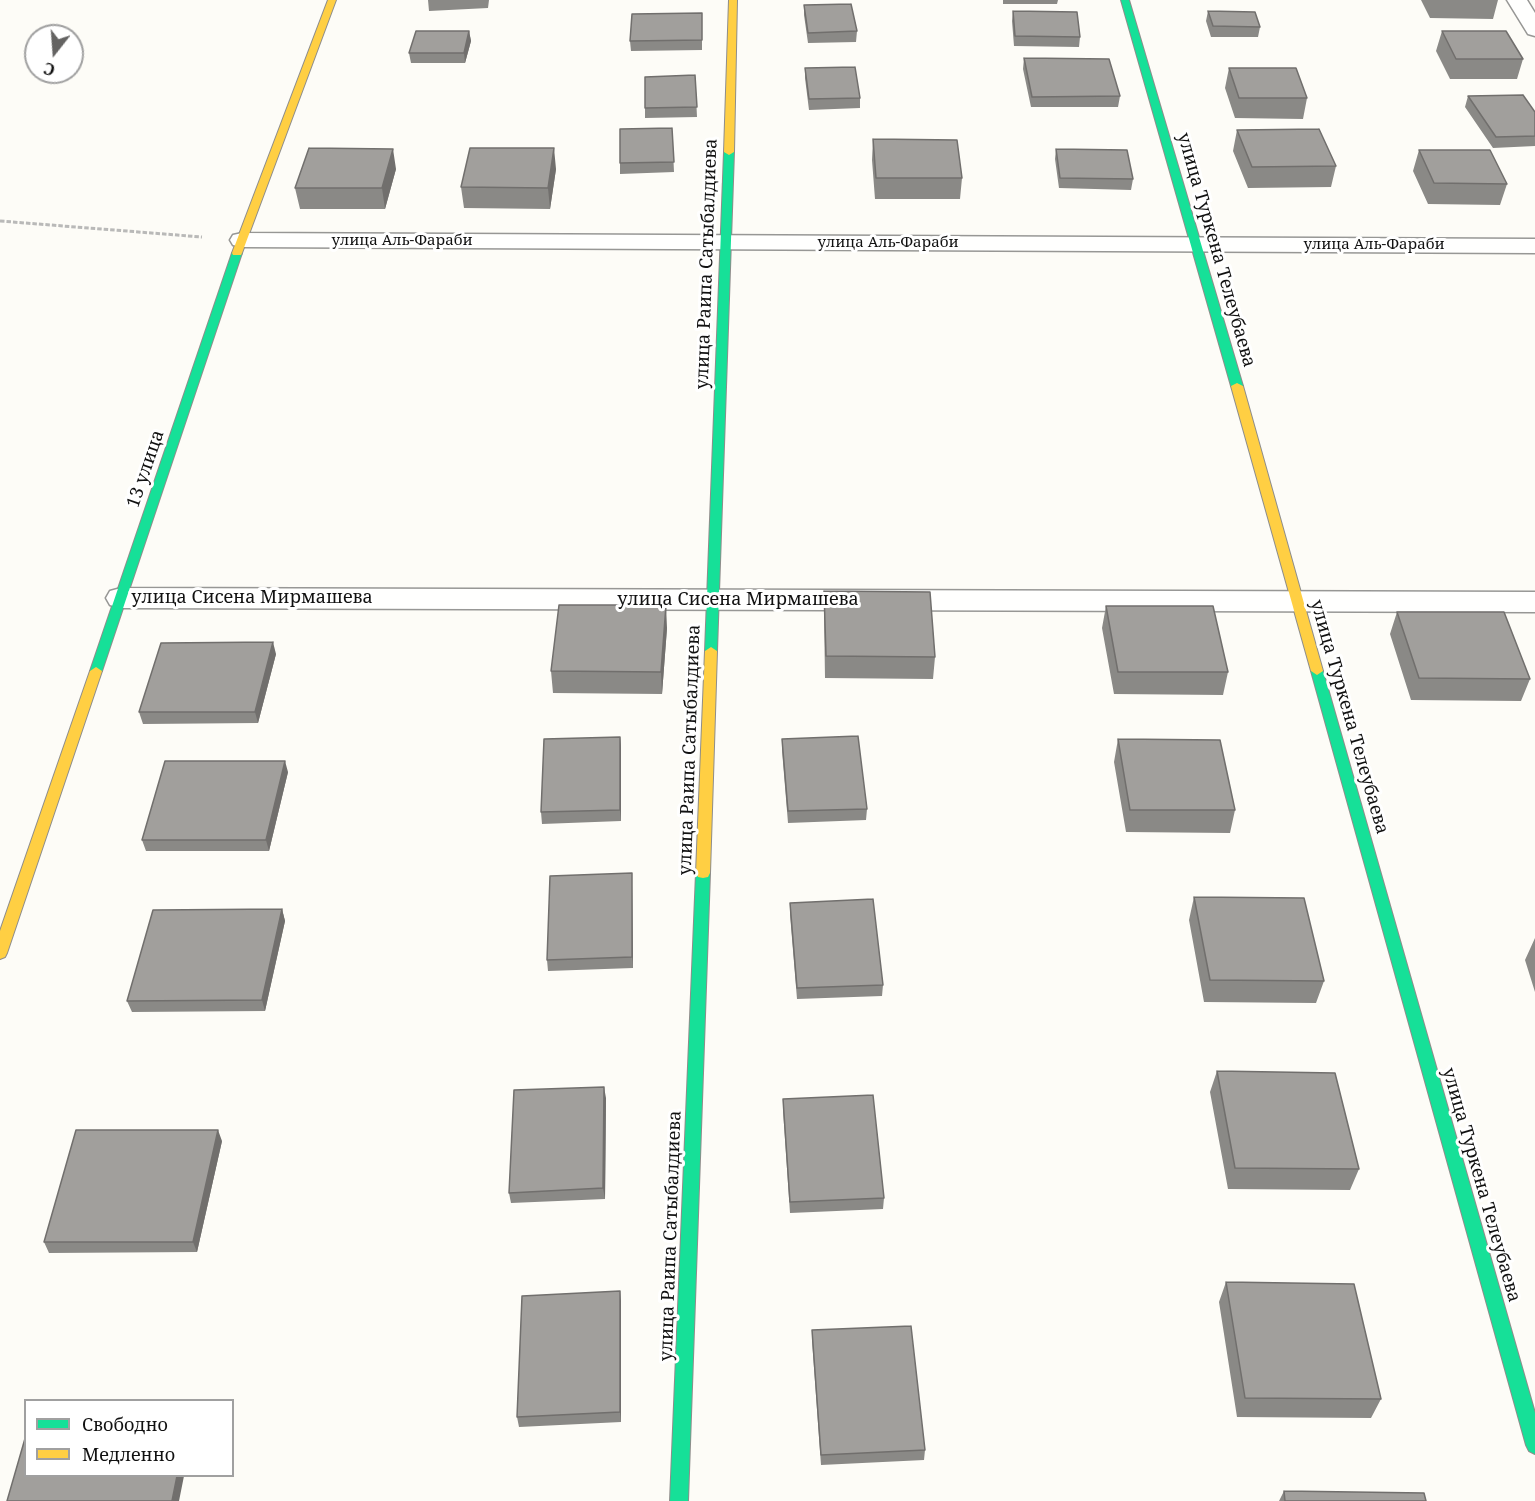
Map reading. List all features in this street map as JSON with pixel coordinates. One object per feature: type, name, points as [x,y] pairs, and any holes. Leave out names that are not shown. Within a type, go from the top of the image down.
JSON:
[{"type":"street","name":"13 улица","points":[[0,953],[242,240],[332,0]]},
{"type":"street","name":"улица Раипа Сатыбалдиева","points":[[679,1501],[727,242],[733,0]]},
{"type":"street","name":"улица Туркена Телеубаева","points":[[1125,0],[1197,244],[1535,1445]]},
{"type":"street","points":[[1517,0],[1535,30]]},
{"type":"street","name":"улица Аль-Фараби","points":[[242,240],[1535,246]]},
{"type":"street","name":"улица Сисена Мирмашева","points":[[122,598],[1535,602]]},
{"type":"path","points":[[0,221],[242,240]]},
{"type":"building","points":[[851,4],[857,31],[808,33],[804,5]]},
{"type":"building","points":[[1013,11],[1077,12],[1080,37],[1015,36]]},
{"type":"building","points":[[1208,11],[1255,12],[1260,27],[1213,26]]},
{"type":"building","points":[[702,13],[702,40],[630,41],[632,14]]},
{"type":"building","points":[[416,31],[469,31],[464,53],[409,53]]},
{"type":"building","points":[[1442,31],[1506,31],[1523,59],[1456,59]]},
{"type":"building","points":[[1024,58],[1109,59],[1120,96],[1032,97]]},
{"type":"building","points":[[855,67],[860,98],[809,99],[805,68]]},
{"type":"building","points":[[1229,68],[1296,68],[1307,98],[1239,98]]},
{"type":"building","points":[[695,75],[697,107],[645,108],[645,77]]},
{"type":"building","points":[[1523,95],[1535,112],[1535,136],[1496,137],[1468,96]]},
{"type":"building","points":[[672,128],[674,162],[620,163],[620,129]]},
{"type":"building","points":[[1319,129],[1336,166],[1252,167],[1237,130]]},
{"type":"building","points":[[873,139],[957,140],[962,178],[876,178]]},
{"type":"building","points":[[309,148],[393,149],[382,188],[295,188]]},
{"type":"building","points":[[470,148],[554,148],[548,188],[461,187]]},
{"type":"building","points":[[1056,149],[1127,150],[1133,179],[1060,178]]},
{"type":"building","points":[[1419,150],[1490,150],[1507,184],[1434,183]]},
{"type":"building","points":[[824,591],[930,592],[935,657],[826,656]]},
{"type":"building","points":[[559,605],[666,605],[661,672],[551,671]]},
{"type":"building","points":[[1106,606],[1213,606],[1228,672],[1118,672]]},
{"type":"building","points":[[1397,612],[1504,612],[1530,679],[1419,678]]},
{"type":"building","points":[[273,642],[255,712],[139,712],[161,643]]},
{"type":"building","points":[[858,736],[867,809],[788,811],[782,739]]},
{"type":"building","points":[[620,737],[620,810],[541,812],[544,739]]},
{"type":"building","points":[[1118,739],[1220,740],[1235,810],[1130,810]]},
{"type":"building","points":[[165,761],[285,761],[266,840],[142,840]]},
{"type":"building","points":[[632,873],[632,957],[547,960],[550,876]]},
{"type":"building","points":[[1194,897],[1304,898],[1324,981],[1210,980]]},
{"type":"building","points":[[873,899],[883,985],[797,988],[790,903]]},
{"type":"building","points":[[282,909],[262,1000],[127,1001],[153,910]]},
{"type":"building","points":[[1217,1071],[1335,1073],[1359,1169],[1235,1168]]},
{"type":"building","points":[[604,1087],[603,1188],[509,1193],[514,1090]]},
{"type":"building","points":[[873,1095],[884,1198],[790,1202],[783,1099]]},
{"type":"building","points":[[76,1130],[218,1130],[193,1242],[44,1242]]},
{"type":"building","points":[[1226,1282],[1354,1284],[1381,1399],[1245,1398]]},
{"type":"building","points":[[620,1291],[620,1412],[517,1417],[522,1296]]},
{"type":"building","points":[[911,1326],[925,1450],[821,1455],[812,1330]]},
{"type":"building","points":[[24,1442],[24,1477],[177,1477],[172,1501],[7,1501]]},
{"type":"building","points":[[1284,1491],[1424,1493],[1426,1501],[1285,1501]]},
{"type":"traffic: fast","points":[[1125,0],[1237,386]]},
{"type":"traffic: fast","points":[[711,651],[729,152]]},
{"type":"traffic: fast","points":[[96,671],[237,253]]},
{"type":"traffic: fast","points":[[1317,671],[1535,1445]]},
{"type":"traffic: fast","points":[[679,1501],[703,873]]},
{"type":"traffic: slow","points":[[237,253],[332,0]]},
{"type":"traffic: slow","points":[[729,152],[733,0]]},
{"type":"traffic: slow","points":[[1237,386],[1317,671]]},
{"type":"traffic: slow","points":[[703,873],[711,651]]},
{"type":"traffic: slow","points":[[0,953],[96,671]]}]
